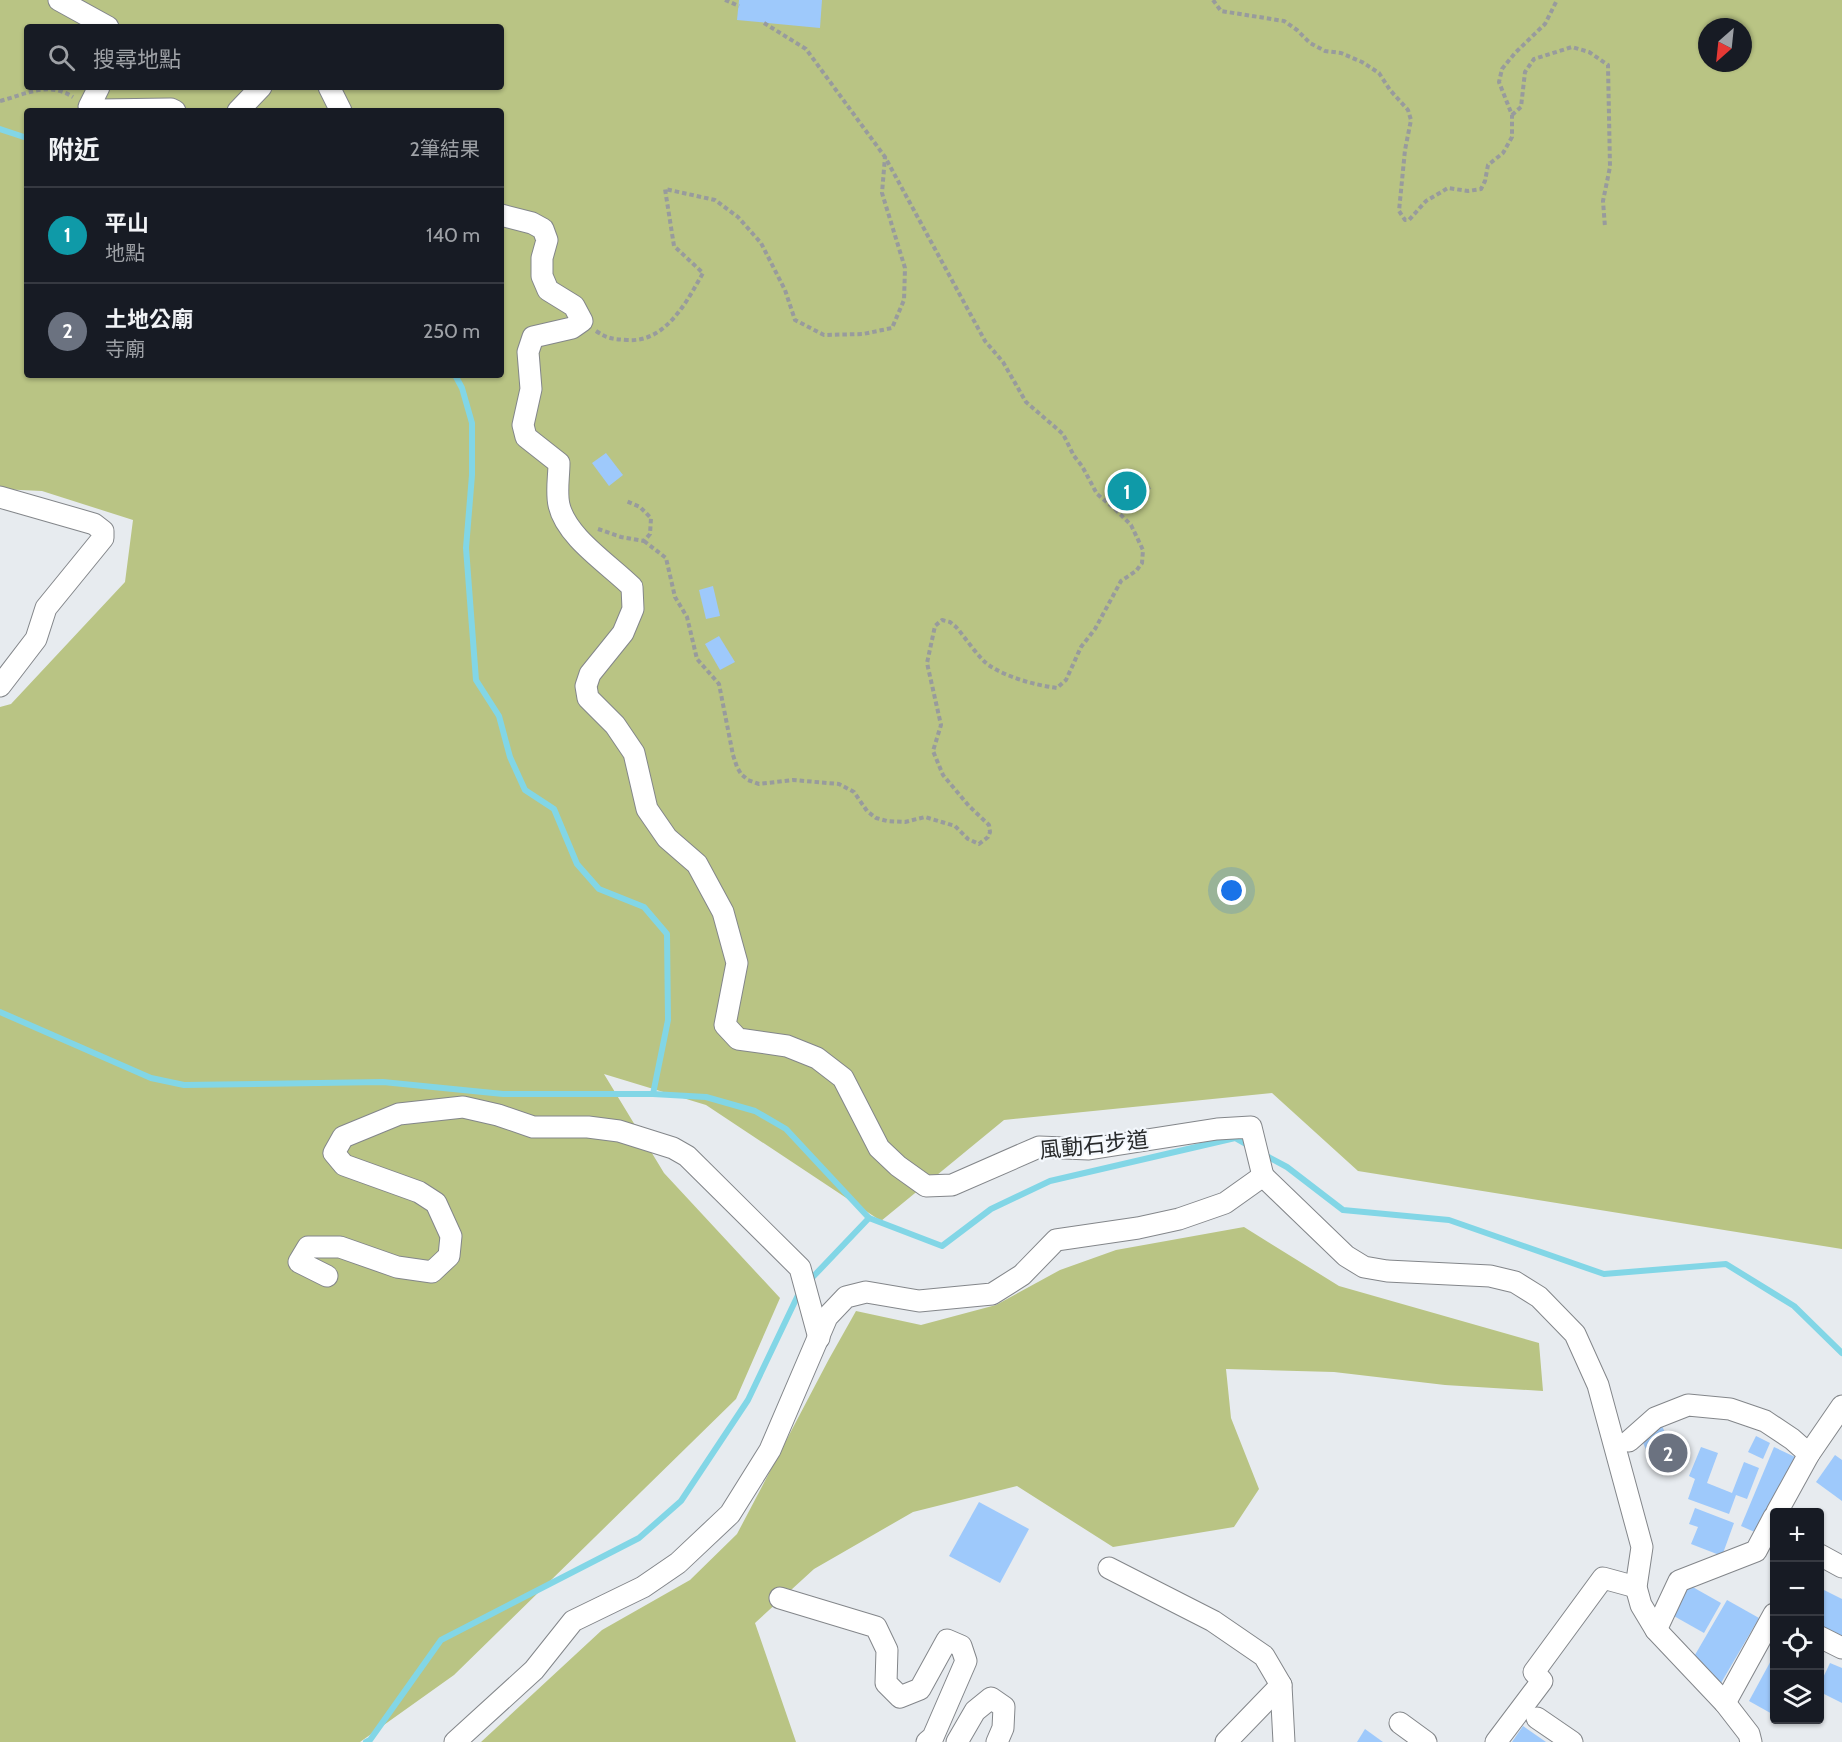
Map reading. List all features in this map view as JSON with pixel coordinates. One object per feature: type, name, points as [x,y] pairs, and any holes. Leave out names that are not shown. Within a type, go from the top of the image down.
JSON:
[{"type":"street","points":[[59,0],[103,24]]},
{"type":"street","points":[[93,108],[89,107],[98,90]]},
{"type":"street","points":[[241,108],[258,90]]},
{"type":"street","points":[[330,90],[340,108]]},
{"type":"street","points":[[504,216],[543,229],[547,240],[542,258],[542,276],[548,290],[574,306],[582,321]]},
{"type":"street","name":"風動石步道","points":[[582,321],[572,328],[533,337],[528,352],[531,389],[523,425],[526,437],[559,463],[558,504],[564,517],[585,547],[616,571],[632,587],[633,609],[623,633],[590,674],[586,686],[588,698],[615,725],[634,753],[647,808],[667,838],[697,864],[723,912],[737,963],[725,1025],[738,1040],[787,1046],[817,1058],[843,1078],[879,1148],[898,1166],[926,1186],[952,1185],[1039,1147],[1089,1149],[1217,1129],[1251,1127],[1263,1176]]},
{"type":"street","points":[[0,497],[94,524],[102,531],[103,538],[46,609],[36,639],[0,686]]},
{"type":"street","points":[[327,1276],[299,1262],[308,1247],[340,1247],[397,1267],[432,1272],[449,1256],[451,1236],[436,1203],[419,1192],[344,1165],[334,1153],[343,1137],[399,1114],[463,1107],[498,1115],[533,1127],[588,1127],[619,1131],[673,1148],[687,1156],[800,1268],[819,1338]]},
{"type":"street","points":[[455,1742],[534,1670],[573,1621],[643,1587],[678,1563],[730,1514],[770,1450],[827,1317],[846,1297],[866,1292],[919,1301],[992,1294],[1022,1275],[1056,1240],[1138,1228],[1179,1219],[1225,1203],[1263,1176],[1346,1256],[1364,1267],[1387,1271],[1490,1276],[1515,1282],[1539,1297],[1575,1334],[1598,1385],[1640,1538],[1642,1547],[1636,1587],[1641,1605],[1656,1630],[1725,1703],[1749,1734],[1751,1742]]},
{"type":"street","points":[[1629,1441],[1655,1418],[1688,1405],[1730,1409],[1765,1422],[1792,1439],[1809,1454]]},
{"type":"street","points":[[1779,1508],[1809,1454],[1842,1406]]},
{"type":"street","points":[[1656,1630],[1679,1581],[1756,1551],[1770,1524]]},
{"type":"street","points":[[1824,1557],[1842,1567]]},
{"type":"street","points":[[1109,1568],[1213,1621],[1264,1656],[1281,1685],[1284,1742]]},
{"type":"street","points":[[1496,1742],[1542,1681],[1534,1672],[1603,1578],[1636,1587]]},
{"type":"street","points":[[780,1599],[876,1627],[887,1650],[886,1683],[900,1697],[920,1689],[946,1640],[961,1646],[966,1660],[933,1737],[927,1742]]},
{"type":"street","points":[[1725,1703],[1773,1616]]},
{"type":"street","points":[[1824,1639],[1842,1648]]},
{"type":"street","points":[[1226,1742],[1281,1685]]},
{"type":"street","points":[[957,1742],[975,1711],[992,1698],[1004,1707],[1003,1728],[997,1742]]},
{"type":"street","points":[[1537,1718],[1572,1742]]},
{"type":"street","points":[[1400,1723],[1426,1742]]},
{"type":"path","points":[[725,0],[739,6],[736,0]]},
{"type":"path","points":[[1213,0],[1221,11],[1284,21],[1297,30],[1310,44],[1325,51],[1341,53],[1362,62],[1379,73],[1390,90],[1408,110],[1411,120],[1405,150],[1399,211],[1405,220],[1409,220],[1426,201],[1448,188],[1468,191],[1481,189],[1488,165],[1503,153],[1512,137],[1512,115],[1499,82],[1502,69],[1545,24],[1557,0]]},
{"type":"path","points":[[564,517],[621,537],[644,541],[666,558],[675,597],[687,616],[697,658],[719,684],[733,755],[741,774],[748,780],[759,784],[793,780],[839,784],[854,792],[867,811],[876,818],[906,822],[925,817],[955,826],[979,844],[988,837],[989,825],[969,806],[943,775],[933,751],[941,725],[927,663],[935,626],[942,620],[957,627],[989,666],[1015,678],[1057,688],[1066,680],[1081,647],[1095,629],[1121,581],[1136,571],[1142,563],[1143,550],[1131,525],[1097,494],[1063,434],[1026,402],[1003,362],[986,341],[885,157],[806,49],[764,23]]},
{"type":"path","points":[[1512,115],[1521,107],[1524,72],[1534,59],[1572,47],[1589,52],[1608,65],[1610,166],[1603,201],[1605,228]]},
{"type":"path","points":[[0,101],[41,90]]},
{"type":"path","points":[[58,90],[89,107]]},
{"type":"path","points":[[582,321],[608,339],[636,341],[664,329],[684,305],[703,273],[675,246],[664,189],[715,200],[738,217],[761,243],[785,290],[795,320],[824,335],[863,334],[892,328],[904,300],[905,268],[882,193],[885,157]]},
{"type":"path","points":[[1115,509],[1150,487]]},
{"type":"path","points":[[626,501],[640,507],[651,518],[650,534],[644,541]]},
{"type":"green space","points":[[0,0],[1842,0],[1842,1249],[1358,1171],[1272,1093],[1004,1120],[881,1221],[706,1105],[604,1074],[664,1173],[780,1298],[736,1399],[454,1675],[360,1742],[0,1742],[0,707],[11,704],[125,582],[133,520],[42,491],[0,489]]},
{"type":"green space","points":[[1244,1227],[1339,1286],[1539,1343],[1543,1391],[1445,1385],[1334,1372],[1226,1369],[1231,1418],[1259,1489],[1234,1527],[1113,1547],[1017,1486],[913,1512],[814,1569],[755,1623],[796,1742],[481,1742],[602,1630],[690,1580],[737,1534],[856,1311],[921,1325],[996,1305],[1060,1270],[1116,1250]]},
{"type":"building","points":[[739,0],[822,0],[820,28],[737,20]]},
{"type":"building","points":[[606,453],[623,475],[609,486],[592,463]]},
{"type":"building","points":[[713,586],[720,616],[706,619],[699,590]]},
{"type":"building","points":[[719,636],[735,662],[720,670],[705,644]]},
{"type":"building","points":[[1662,1426],[1679,1462],[1656,1472],[1640,1436]]},
{"type":"building","points":[[1756,1436],[1770,1443],[1763,1459],[1748,1452]]},
{"type":"building","points":[[1701,1447],[1718,1453],[1707,1483],[1732,1493],[1744,1462],[1759,1468],[1747,1499],[1736,1495],[1729,1514],[1688,1499],[1695,1479],[1689,1476]]},
{"type":"building","points":[[1774,1447],[1808,1463],[1782,1508],[1770,1508],[1770,1530],[1766,1537],[1741,1526]]},
{"type":"building","points":[[1835,1455],[1842,1460],[1842,1501],[1816,1482]]},
{"type":"building","points":[[979,1502],[1029,1529],[1000,1583],[949,1556]]},
{"type":"building","points":[[1695,1508],[1734,1523],[1722,1556],[1691,1544],[1698,1527],[1689,1524]]},
{"type":"building","points":[[1682,1581],[1721,1603],[1704,1633],[1665,1611]]},
{"type":"building","points":[[1824,1590],[1842,1599],[1842,1639],[1824,1630]]},
{"type":"building","points":[[1727,1600],[1759,1618],[1721,1683],[1692,1660]]},
{"type":"building","points":[[1770,1662],[1770,1713],[1749,1701]]},
{"type":"building","points":[[1830,1663],[1842,1668],[1842,1703],[1824,1694],[1824,1676]]},
{"type":"building","points":[[1523,1726],[1546,1742],[1512,1742]]},
{"type":"building","points":[[1365,1729],[1383,1742],[1357,1742]]},
{"type":"waterway","points":[[0,129],[24,137]]},
{"type":"waterway","points":[[457,378],[462,388],[472,423],[472,475],[466,548],[476,680],[499,716],[510,757],[525,790],[554,809],[577,864],[599,889],[644,907],[667,934],[668,1020],[653,1094]]},
{"type":"waterway","points":[[0,1012],[151,1078],[184,1085],[383,1082],[503,1094],[653,1094],[706,1097],[755,1111],[786,1129],[869,1218],[942,1246],[991,1209],[1050,1181],[1235,1138],[1251,1147]]},
{"type":"waterway","points":[[1263,1154],[1287,1167],[1343,1210],[1449,1220],[1604,1274],[1726,1264],[1794,1306],[1842,1353]]},
{"type":"waterway","points":[[809,1281],[869,1218]]},
{"type":"waterway","points":[[366,1742],[370,1740],[441,1640],[639,1538],[681,1501],[748,1400],[800,1291]]},
{"type":"place","name":"平山","points":[[1127,491]]},
{"type":"place","name":"土地公廟","points":[[1668,1453]]}]
